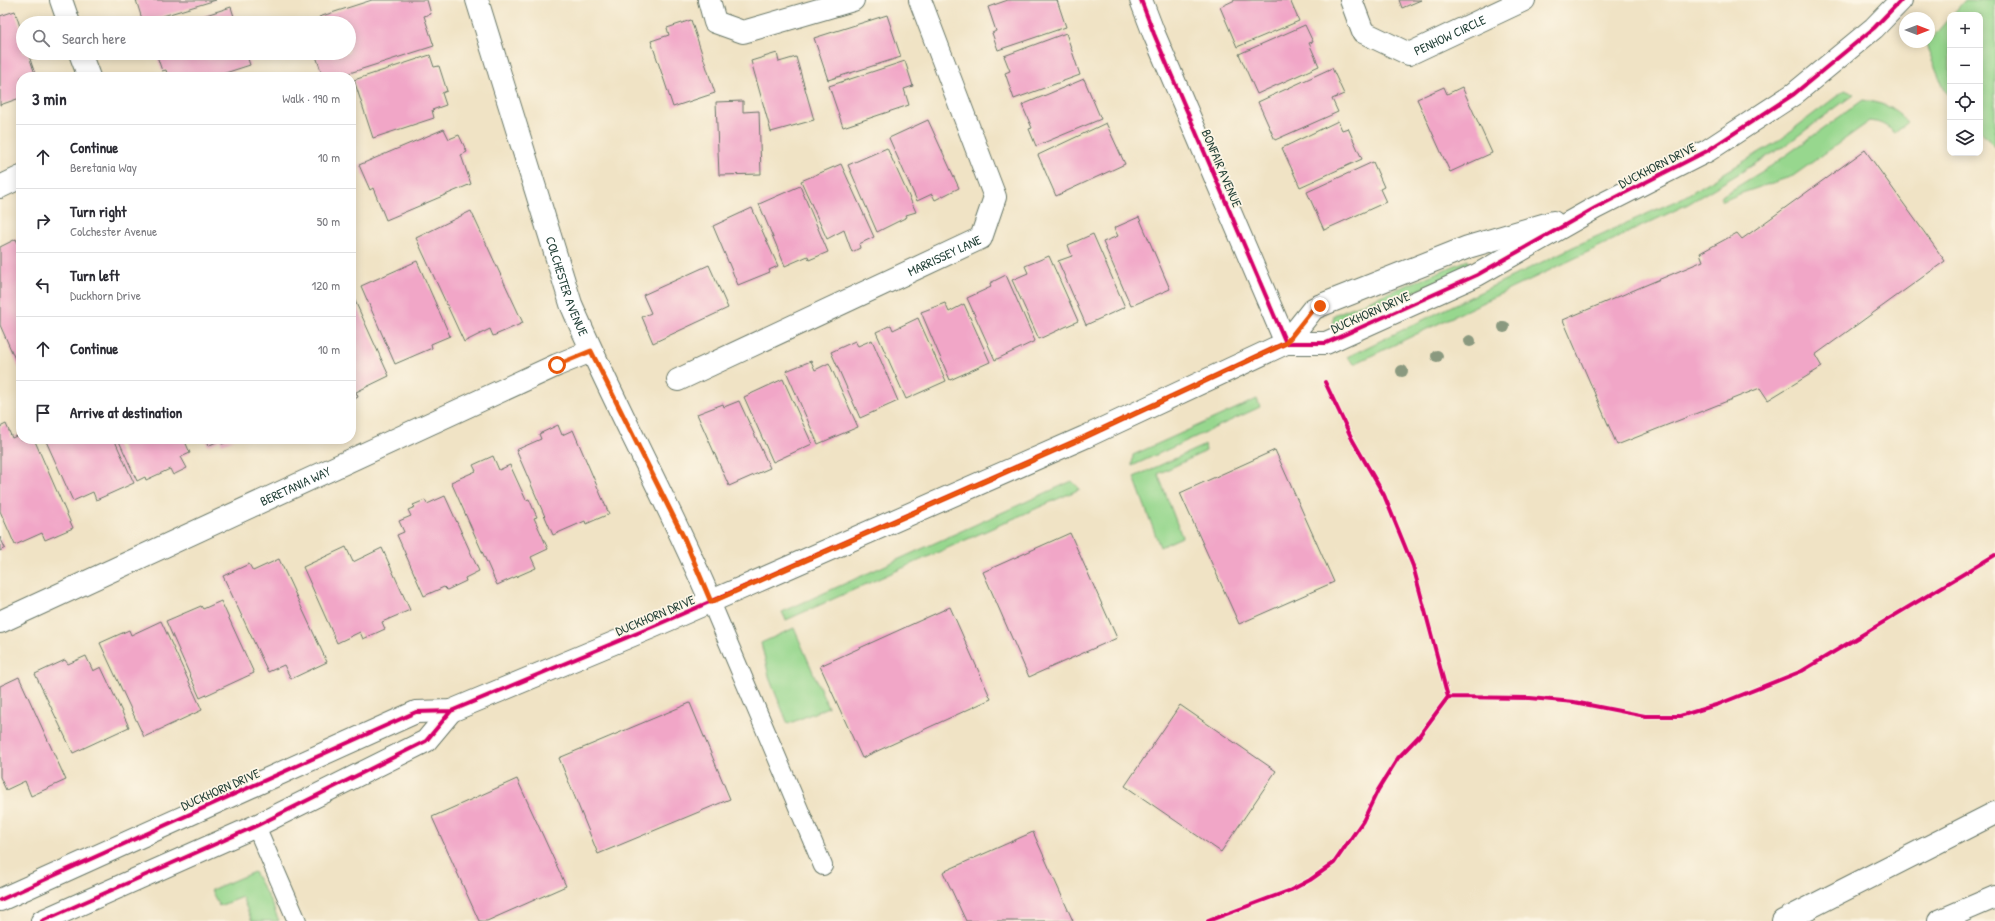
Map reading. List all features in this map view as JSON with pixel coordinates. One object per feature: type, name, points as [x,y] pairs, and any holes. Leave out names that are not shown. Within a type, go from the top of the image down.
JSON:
[{"type":"main road","points":[[61,0],[67,16]]},
{"type":"main road","name":"COLCHESTER AVENUE","points":[[477,0],[571,304],[591,351],[684,538],[711,602]]},
{"type":"main road","points":[[709,0],[715,22],[743,32],[853,0]]},
{"type":"main road","name":"MARRISSEY LANE","points":[[678,380],[981,238],[996,197],[920,0]]},
{"type":"main road","name":"BONFAIR AVENUE","points":[[1141,0],[1154,34],[1286,343]]},
{"type":"main road","name":"PENHOW CIRCLE","points":[[1351,0],[1363,32],[1409,54],[1524,0]]},
{"type":"main road","name":"DUCKHORN DRIVE","points":[[0,900],[416,712],[451,711],[711,602],[1085,437],[1286,343],[1326,344],[1477,275],[1589,212],[1707,151],[1794,94],[1874,28],[1901,0]]},
{"type":"main road","points":[[83,60],[87,72]]},
{"type":"main road","points":[[0,187],[16,179]]},
{"type":"main road","points":[[1286,343],[1313,309],[1468,247],[1589,212]]},
{"type":"main road","name":"BERETANIA WAY","points":[[0,622],[550,368],[591,351]]},
{"type":"main road","name":"DUCKHORN DRIVE","points":[[42,921],[256,826],[426,741],[451,711]]},
{"type":"main road","points":[[1783,921],[1995,813]]},
{"type":"main road","points":[[1939,921],[1995,897]]},
{"type":"lane","points":[[711,602],[823,866]]},
{"type":"lane","points":[[256,826],[297,921]]},
{"type":"green space","points":[[1965,0],[1995,0],[1995,147],[1983,133],[1983,12],[1955,12]]},
{"type":"green space","points":[[1947,20],[1947,93],[1927,48],[1935,48],[1935,34]]},
{"type":"green space","points":[[1845,90],[1854,94],[1783,147],[1688,204],[1354,364],[1347,357],[1573,247],[1682,198],[1775,143]]},
{"type":"green space","points":[[1863,100],[1888,106],[1898,112],[1908,122],[1895,133],[1884,125],[1870,121],[1793,176],[1723,201],[1720,197],[1771,166]]},
{"type":"green space","points":[[1468,260],[1470,265],[1341,328],[1336,328],[1332,325],[1334,315]]},
{"type":"green space","points":[[1257,399],[1260,407],[1132,466],[1133,455]]},
{"type":"green space","points":[[1205,445],[1206,451],[1158,474],[1182,537],[1160,547],[1134,477]]},
{"type":"green space","points":[[1072,481],[1080,489],[786,620],[782,612]]},
{"type":"green space","points":[[794,628],[828,707],[788,724],[770,680],[761,643]]},
{"type":"green space","points":[[254,872],[271,902],[279,921],[252,921],[242,897],[219,906],[211,890]]},
{"type":"building","points":[[136,0],[216,0],[163,16],[141,16]]},
{"type":"building","points":[[372,0],[427,0],[431,14],[424,16],[434,46],[353,72],[321,72],[317,60],[356,60],[356,16],[322,16]]},
{"type":"building","points":[[1008,0],[1057,0],[1066,27],[998,50],[992,33],[996,31],[988,7]]},
{"type":"building","points":[[1235,0],[1290,0],[1299,21],[1237,47],[1220,7]]},
{"type":"building","points":[[1399,0],[1421,0],[1402,8]]},
{"type":"building","points":[[231,7],[234,16],[203,16]]},
{"type":"building","points":[[15,11],[17,16],[16,60],[30,60],[34,72],[16,72],[16,99],[0,105],[0,16]]},
{"type":"building","points":[[887,15],[901,57],[828,80],[814,38]]},
{"type":"building","points":[[691,20],[715,93],[673,107],[651,41],[669,35],[667,28]]},
{"type":"building","points":[[1305,25],[1313,42],[1309,43],[1319,66],[1257,94],[1239,54]]},
{"type":"building","points":[[1066,33],[1080,75],[1014,99],[1005,73],[1010,71],[1004,56]]},
{"type":"building","points":[[777,53],[779,62],[796,57],[814,120],[771,132],[751,61]]},
{"type":"building","points":[[430,55],[434,67],[439,66],[447,91],[442,93],[446,105],[432,110],[434,118],[373,138],[356,86],[356,79]]},
{"type":"building","points":[[158,60],[248,60],[250,65],[228,72],[162,71]]},
{"type":"building","points":[[905,61],[913,86],[904,89],[909,105],[843,127],[829,86]]},
{"type":"building","points":[[1332,68],[1344,94],[1332,99],[1338,112],[1275,140],[1258,102]]},
{"type":"building","points":[[1084,79],[1101,119],[1036,146],[1029,129],[1032,128],[1022,105]]},
{"type":"building","points":[[1444,87],[1447,94],[1462,87],[1492,153],[1450,172],[1417,99]]},
{"type":"building","points":[[743,101],[743,112],[759,111],[761,174],[719,175],[716,102]]},
{"type":"building","points":[[928,120],[959,188],[935,200],[932,194],[917,201],[889,138]]},
{"type":"building","points":[[1338,121],[1342,130],[1348,128],[1362,159],[1300,187],[1282,148]]},
{"type":"building","points":[[1106,123],[1125,164],[1056,196],[1038,155]]},
{"type":"building","points":[[444,129],[449,139],[459,135],[467,152],[461,155],[471,184],[386,220],[373,188],[370,190],[359,165]]},
{"type":"building","points":[[887,148],[916,212],[906,215],[907,217],[877,232],[848,165]]},
{"type":"building","points":[[1865,150],[1945,261],[1815,355],[1822,367],[1768,400],[1760,388],[1617,445],[1563,320],[1703,261],[1700,253],[1737,233],[1742,239]]},
{"type":"building","points":[[1373,162],[1384,187],[1380,189],[1386,202],[1324,230],[1307,192]]},
{"type":"building","points":[[841,164],[874,237],[859,244],[860,248],[852,252],[844,230],[827,239],[801,181]]},
{"type":"building","points":[[800,186],[828,252],[809,260],[808,256],[785,266],[759,204]]},
{"type":"building","points":[[752,208],[778,266],[769,270],[770,272],[738,285],[713,226]]},
{"type":"building","points":[[471,211],[523,323],[493,336],[490,329],[464,342],[416,238]]},
{"type":"building","points":[[1139,217],[1170,289],[1131,306],[1103,242],[1118,236],[1114,228]]},
{"type":"building","points":[[1093,234],[1125,307],[1086,325],[1058,261],[1072,256],[1068,245]]},
{"type":"building","points":[[16,239],[16,361],[0,325],[0,247]]},
{"type":"building","points":[[1049,256],[1078,321],[1039,339],[1012,280],[1028,273],[1025,266]]},
{"type":"building","points":[[417,261],[450,336],[431,344],[432,348],[395,364],[361,286]]},
{"type":"building","points":[[709,265],[728,308],[653,343],[642,317],[651,313],[643,295]]},
{"type":"building","points":[[1006,275],[1035,341],[995,360],[967,298],[991,287],[990,283]]},
{"type":"building","points":[[356,303],[389,376],[356,392]]},
{"type":"building","points":[[945,303],[949,312],[964,304],[990,362],[950,380],[921,312]]},
{"type":"building","points":[[918,318],[946,381],[906,399],[876,332],[891,325],[893,330]]},
{"type":"building","points":[[872,340],[898,401],[860,418],[831,352],[855,341],[858,346]]},
{"type":"building","points":[[811,361],[815,370],[829,363],[858,427],[818,444],[786,371]]},
{"type":"building","points":[[783,379],[812,444],[773,462],[744,397]]},
{"type":"building","points":[[739,401],[770,468],[729,486],[697,414],[723,404],[724,407]]},
{"type":"building","points":[[6,424],[12,438],[16,436],[16,444],[36,444],[73,528],[45,540],[42,533],[15,545],[0,511],[0,427]]},
{"type":"building","points":[[558,425],[562,435],[573,430],[609,514],[586,524],[585,521],[553,535],[516,450],[541,439],[539,434]]},
{"type":"building","points":[[47,444],[116,444],[134,483],[96,500],[93,492],[73,501]]},
{"type":"building","points":[[120,444],[186,444],[190,453],[181,457],[187,468],[173,475],[170,469],[146,480],[145,477],[137,481]]},
{"type":"building","points":[[1275,450],[1334,582],[1239,624],[1180,493]]},
{"type":"building","points":[[493,456],[499,470],[510,465],[526,500],[529,499],[537,517],[534,518],[548,549],[531,557],[536,568],[497,585],[451,482],[476,471],[473,465]]},
{"type":"building","points":[[445,496],[479,571],[465,578],[466,581],[447,590],[444,587],[424,596],[397,535],[404,532],[399,521],[411,516],[408,510],[415,507],[413,505],[425,500],[427,504]]},
{"type":"building","points":[[1070,533],[1117,638],[1029,677],[983,572]]},
{"type":"building","points":[[0,537],[5,548],[0,551]]},
{"type":"building","points":[[346,547],[353,562],[382,548],[410,610],[382,622],[385,629],[363,639],[360,632],[337,643],[303,567]]},
{"type":"building","points":[[279,559],[327,662],[291,679],[284,665],[268,672],[223,576],[249,564],[253,571]]},
{"type":"building","points":[[221,601],[254,673],[200,698],[166,621],[201,606],[203,609]]},
{"type":"building","points":[[950,607],[991,699],[862,758],[820,666]]},
{"type":"building","points":[[161,621],[202,710],[144,737],[100,643],[129,630],[131,635]]},
{"type":"building","points":[[86,656],[93,671],[101,667],[129,727],[73,753],[35,674],[65,660],[68,664]]},
{"type":"building","points":[[19,677],[66,780],[31,796],[25,781],[6,790],[0,777],[0,686]]},
{"type":"building","points":[[690,703],[730,799],[598,854],[559,758]]},
{"type":"building","points":[[1180,705],[1276,771],[1221,852],[1125,786]]},
{"type":"building","points":[[517,779],[566,886],[487,921],[479,921],[432,817]]},
{"type":"building","points":[[1033,832],[1073,921],[966,921],[943,872]]},
{"type":"cycle path","points":[[1141,0],[1154,34],[1286,343]]},
{"type":"cycle path","points":[[0,900],[416,712],[451,711],[652,627],[1085,437],[1286,343],[1326,343],[1477,275],[1595,208],[1707,151],[1794,94],[1874,28],[1901,0]]},
{"type":"cycle path","points":[[1325,382],[1352,439],[1384,495],[1413,566],[1448,697]]},
{"type":"cycle path","points":[[1208,921],[1291,890],[1310,880],[1334,863],[1363,821],[1378,790],[1398,758],[1419,736],[1448,697],[1530,698],[1574,702],[1645,716],[1680,716],[1719,704],[1802,671],[1995,555]]},
{"type":"cycle path","points":[[42,921],[256,826],[426,741],[451,711]]},
{"type":"route","points":[[557,365],[591,351],[684,538],[711,602],[1085,437],[1286,343],[1313,309],[1320,306]]}]
